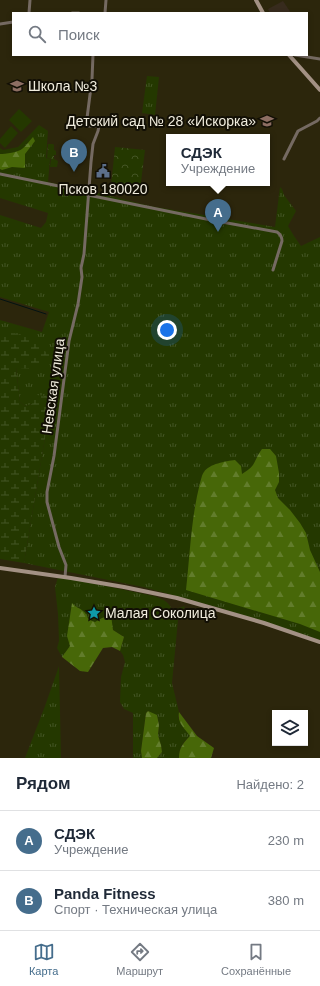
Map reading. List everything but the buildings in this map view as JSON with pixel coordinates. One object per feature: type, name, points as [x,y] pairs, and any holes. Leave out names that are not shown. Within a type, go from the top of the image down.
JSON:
[{"type":"street","points":[[29,12],[30,0]]},
{"type":"street","points":[[105,12],[106,0]]},
{"type":"street","points":[[256,0],[262,12]]},
{"type":"street","points":[[0,24],[12,22]]},
{"type":"street","name":"Невская улица","points":[[66,577],[66,565],[59,547],[47,492],[54,456],[69,341],[78,304],[82,277],[81,268],[84,254],[92,149],[99,126],[86,126],[92,79],[93,56]]},
{"type":"street","points":[[291,56],[320,90]]},
{"type":"street","points":[[302,56],[320,59]]},
{"type":"street","points":[[284,159],[298,131],[320,118]]},
{"type":"street","points":[[0,174],[211,220],[277,232],[280,234],[282,241],[273,270]]},
{"type":"street","points":[[0,568],[66,577],[176,598],[264,623],[320,642]]},
{"type":"shaded area","points":[[283,1],[290,12],[270,12],[268,9]]},
{"type":"green space","points":[[147,76],[159,77],[155,115],[142,113]]},
{"type":"green space","points":[[19,109],[32,121],[21,132],[9,120]]},
{"type":"green space","points":[[39,125],[48,131],[46,158],[50,159],[48,182],[150,206],[275,227],[280,187],[296,211],[288,226],[301,246],[320,237],[320,640],[220,608],[143,587],[24,563],[49,414],[32,404],[25,406],[20,402],[16,367],[0,337],[0,320],[42,332],[49,312],[0,297],[0,215],[41,228],[46,222],[48,213],[0,198],[0,148],[3,150],[18,147]]},
{"type":"green space","points":[[11,126],[18,133],[5,148],[0,143],[0,139]]},
{"type":"green space","points":[[33,137],[35,141],[25,154],[25,168],[12,167],[2,170],[0,169],[0,154],[12,153],[20,150]]},
{"type":"green space","points":[[48,144],[54,145],[56,155],[54,155],[54,159],[58,161],[57,167],[50,167],[51,159],[47,158]]},
{"type":"green space","points":[[115,147],[145,150],[140,190],[111,186]]},
{"type":"green space","points":[[0,329],[37,340],[43,350],[51,355],[37,369],[16,368],[20,402],[25,406],[32,404],[36,395],[51,396],[24,563],[0,559]]},
{"type":"green space","points":[[262,449],[270,449],[276,456],[279,482],[275,490],[278,498],[290,510],[306,533],[310,550],[320,572],[320,632],[300,624],[186,590],[191,536],[197,496],[203,473],[206,469],[214,465],[235,460],[241,466],[242,474],[253,465]]},
{"type":"green space","points":[[58,577],[154,596],[167,602],[172,610],[185,606],[178,620],[172,683],[179,712],[178,718],[190,736],[182,746],[179,758],[157,758],[162,752],[158,735],[159,725],[157,716],[148,711],[146,713],[141,751],[142,758],[133,758],[133,713],[124,709],[120,702],[121,677],[125,662],[120,651],[124,637],[113,630],[102,618],[95,623],[88,620],[83,611],[75,606],[71,646],[62,657],[57,648],[59,641],[55,587]]},
{"type":"green space","points":[[72,603],[83,611],[89,619],[95,622],[111,615],[113,630],[124,637],[120,651],[112,647],[103,648],[88,672],[80,671],[62,657],[70,646],[67,636]]},
{"type":"green space","points":[[59,666],[61,758],[25,758],[45,706]]},
{"type":"green space","points":[[148,711],[157,715],[159,725],[158,735],[162,752],[157,758],[142,758],[141,751],[146,713]]},
{"type":"green space","points":[[179,712],[197,736],[214,748],[211,758],[179,758],[182,746],[190,736],[180,722]]},
{"type":"waterway","points":[[0,299],[46,314]]},
{"type":"place","name":"Школа №3","points":[[17,86]]},
{"type":"place","name":"Детский сад № 28 «Искорка»","points":[[267,121]]},
{"type":"place","name":"Псков 180020","points":[[103,171]]},
{"type":"place","name":"Panda Fitness","points":[[74,172]]},
{"type":"place","name":"СДЭК","points":[[218,232]]},
{"type":"place","name":"Малая Соколица","points":[[94,613]]}]
